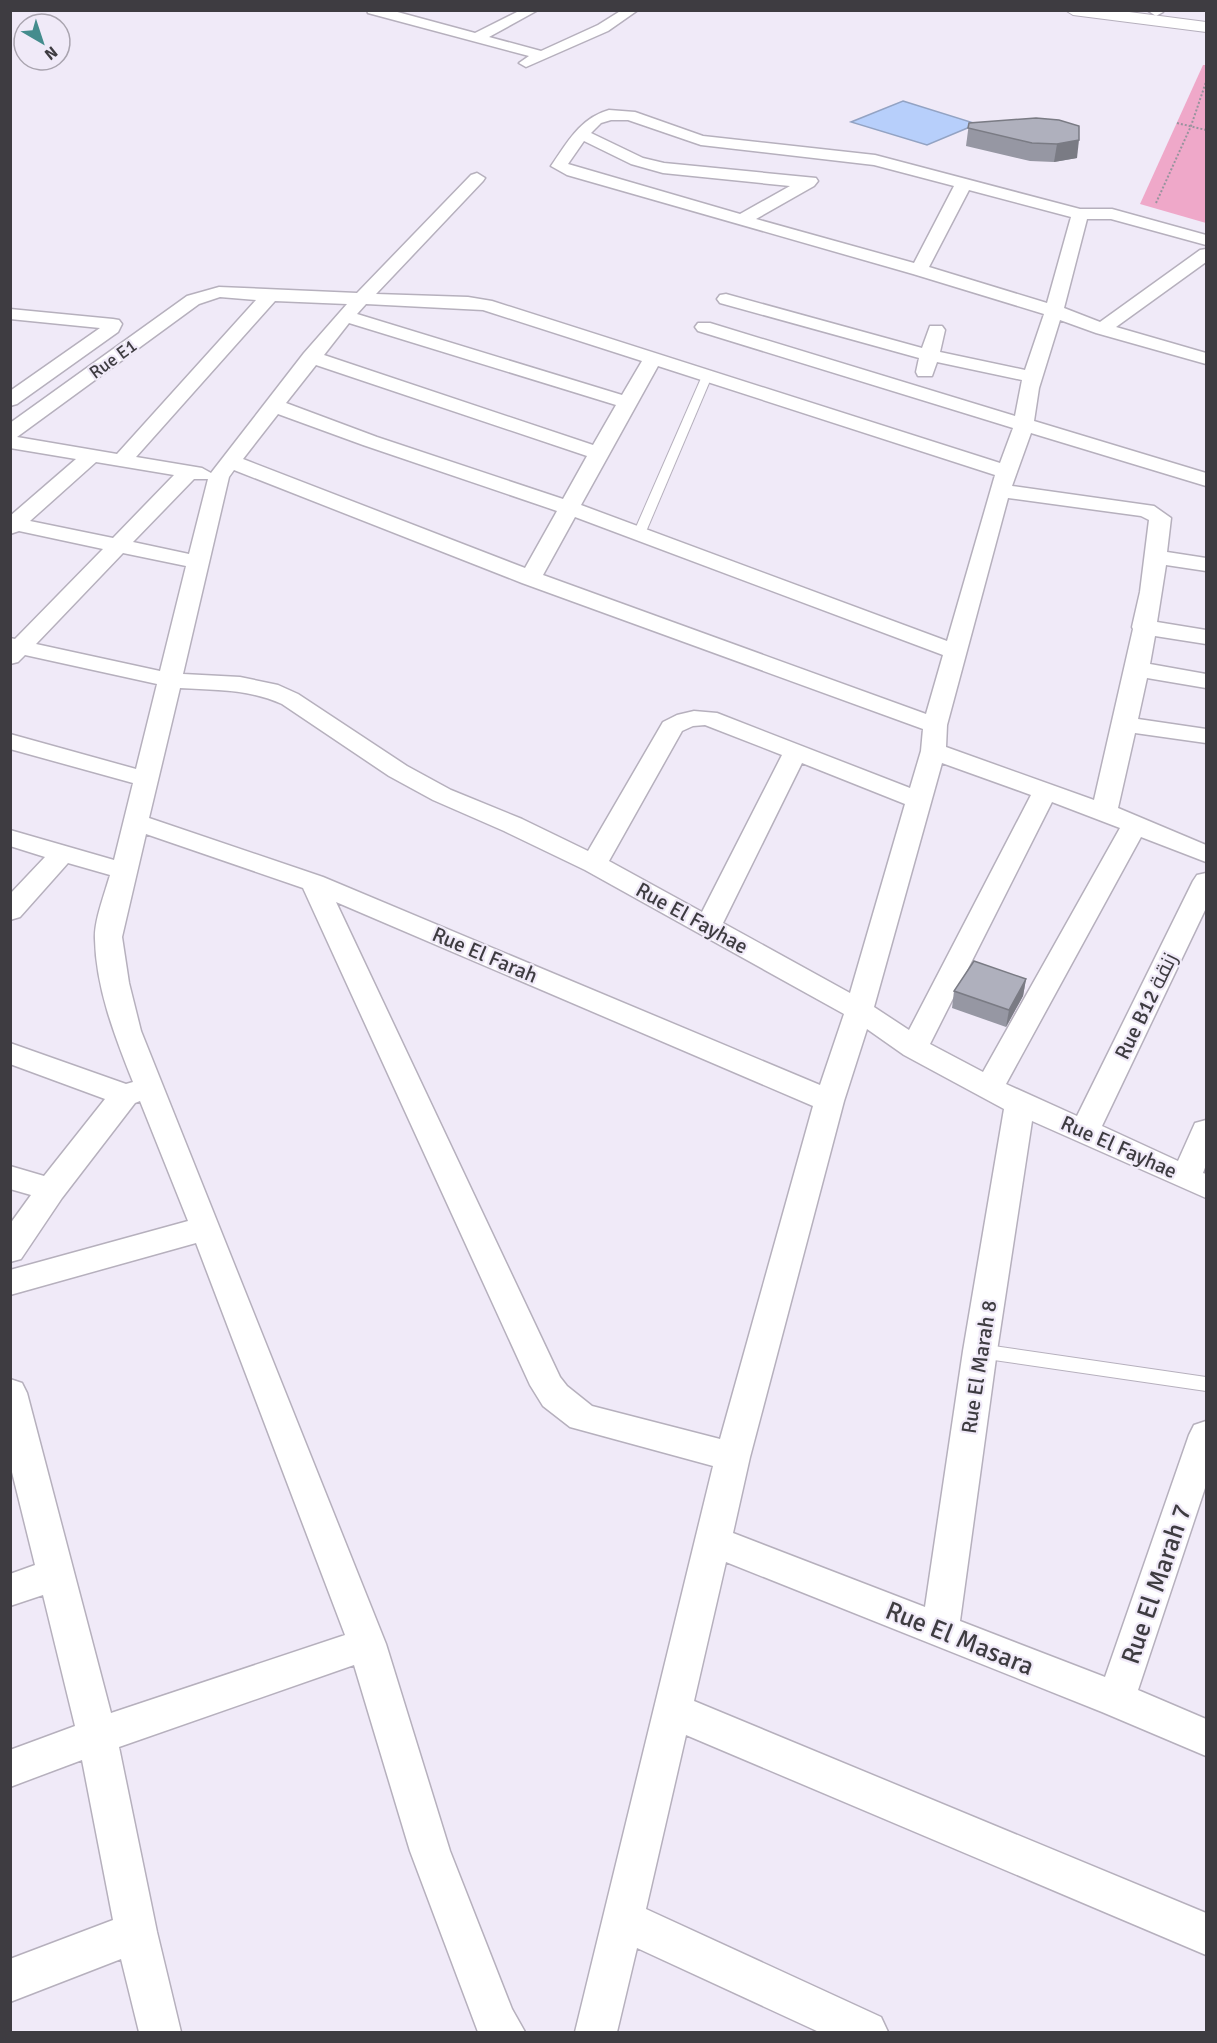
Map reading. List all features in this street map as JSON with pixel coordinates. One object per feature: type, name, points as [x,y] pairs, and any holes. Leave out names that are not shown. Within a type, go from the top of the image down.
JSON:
[{"type":"street","points":[[373,10],[543,56]]},
{"type":"street","points":[[477,38],[532,10]]},
{"type":"street","points":[[521,66],[603,28],[632,10]]},
{"type":"street","points":[[1073,10],[1155,14],[1206,27]]},
{"type":"street","points":[[419,23],[435,15]]},
{"type":"street","points":[[1203,355],[1102,329],[1054,311],[919,270],[559,166],[560,161],[581,134],[602,118],[630,115],[645,118],[701,140],[854,156],[1080,214],[1112,214],[1206,240]]},
{"type":"street","points":[[581,134],[637,161],[663,168],[808,183]]},
{"type":"street","points":[[743,219],[854,156]]},
{"type":"street","points":[[477,178],[353,307],[224,468],[198,562],[108,937],[115,983],[138,1091],[206,1227],[366,1644],[430,1851],[492,2029]]},
{"type":"street","points":[[919,270],[964,183]]},
{"type":"street","points":[[596,2032],[734,1457],[829,1101],[859,1010],[1003,482],[1023,426],[1033,377],[1054,311],[1080,214]]},
{"type":"street","points":[[1102,329],[1206,254]]},
{"type":"street","name":"Rue E1","points":[[10,433],[193,300],[219,292],[270,296]]},
{"type":"street","points":[[121,461],[270,296],[353,307],[468,302],[486,305],[707,376],[1003,482],[1148,510],[1160,518],[1156,557],[1126,724],[1104,812]]},
{"type":"street","points":[[726,299],[928,355],[1033,377]]},
{"type":"street","points":[[353,307],[626,402]]},
{"type":"street","points":[[10,314],[113,324],[112,328],[10,400]]},
{"type":"street","points":[[704,327],[1206,480]]},
{"type":"street","points":[[921,395],[928,355],[936,330]]},
{"type":"street","points":[[311,357],[600,454]]},
{"type":"street","points":[[530,578],[600,454],[626,402],[653,358]]},
{"type":"street","points":[[273,405],[370,441],[570,508],[956,652]]},
{"type":"street","points":[[10,442],[189,472],[224,468],[530,578],[934,738],[1045,792],[1104,812],[1206,854]]},
{"type":"street","points":[[12,525],[90,457]]},
{"type":"street","points":[[14,650],[189,472]]},
{"type":"street","points":[[12,525],[198,562]]},
{"type":"street","points":[[1156,557],[1206,564]]},
{"type":"street","points":[[1143,627],[1206,637]]},
{"type":"street","name":"Rue El Fayhae","points":[[14,650],[170,680],[240,684],[270,690],[290,699],[398,771],[442,795],[513,825],[594,864],[859,1010],[914,1048],[988,1089],[1196,1182]]},
{"type":"street","points":[[1135,669],[1206,681]]},
{"type":"street","points":[[594,864],[672,727],[682,720],[694,717],[709,718],[917,800]]},
{"type":"street","points":[[1126,724],[1206,736]]},
{"type":"street","points":[[10,741],[146,779]]},
{"type":"street","points":[[708,926],[796,751]]},
{"type":"street","points":[[914,1048],[1045,792]]},
{"type":"street","name":"Rue El Farah","points":[[136,822],[314,883],[829,1101]]},
{"type":"street","points":[[988,1089],[1135,824]]},
{"type":"street","points":[[10,838],[124,871]]},
{"type":"street","points":[[10,911],[63,853]]},
{"type":"street","name":"Rue B12 زنقة","points":[[1085,1131],[1206,880]]},
{"type":"street","points":[[314,883],[547,1385],[555,1396],[582,1417],[734,1457]]},
{"type":"street","points":[[10,1053],[138,1091]]},
{"type":"street","points":[[10,1250],[51,1190],[138,1091]]},
{"type":"street","name":"Rue El Marah 8","points":[[940,1630],[980,1351],[1020,1104]]},
{"type":"street","points":[[1196,1182],[1206,1131]]},
{"type":"street","points":[[10,1177],[51,1190]]},
{"type":"street","points":[[10,1283],[206,1227]]},
{"type":"street","points":[[10,1393],[16,1434],[56,1574],[97,1736],[136,1932],[160,2032]]},
{"type":"street","name":"Rue El Marah 7","points":[[1116,1699],[1206,1435]]},
{"type":"street","name":"Rue El Masara","points":[[713,1541],[1116,1699],[1206,1738]]},
{"type":"street","points":[[10,1590],[56,1574]]},
{"type":"street","points":[[10,1770],[97,1736],[366,1644]]},
{"type":"street","points":[[673,1711],[1206,1934]]},
{"type":"street","points":[[623,1920],[866,2032]]},
{"type":"street","points":[[10,1981],[136,1932]]},
{"type":"lane","points":[[639,534],[707,376]]},
{"type":"lane","points":[[980,1351],[1206,1384]]},
{"type":"path","points":[[1154,206],[1191,126],[1206,82]]},
{"type":"path","points":[[1177,123],[1206,130]]},
{"type":"shaded area","points":[[1203,65],[1206,65],[1206,223],[1140,204]]},
{"type":"water","points":[[903,101],[977,124],[927,145],[851,122]]},
{"type":"building","points":[[1036,118],[1059,120],[1079,126],[1079,140],[1057,144],[1032,143],[968,128],[969,123]]},
{"type":"building","points":[[974,961],[1026,979],[1009,1010],[954,991]]}]
